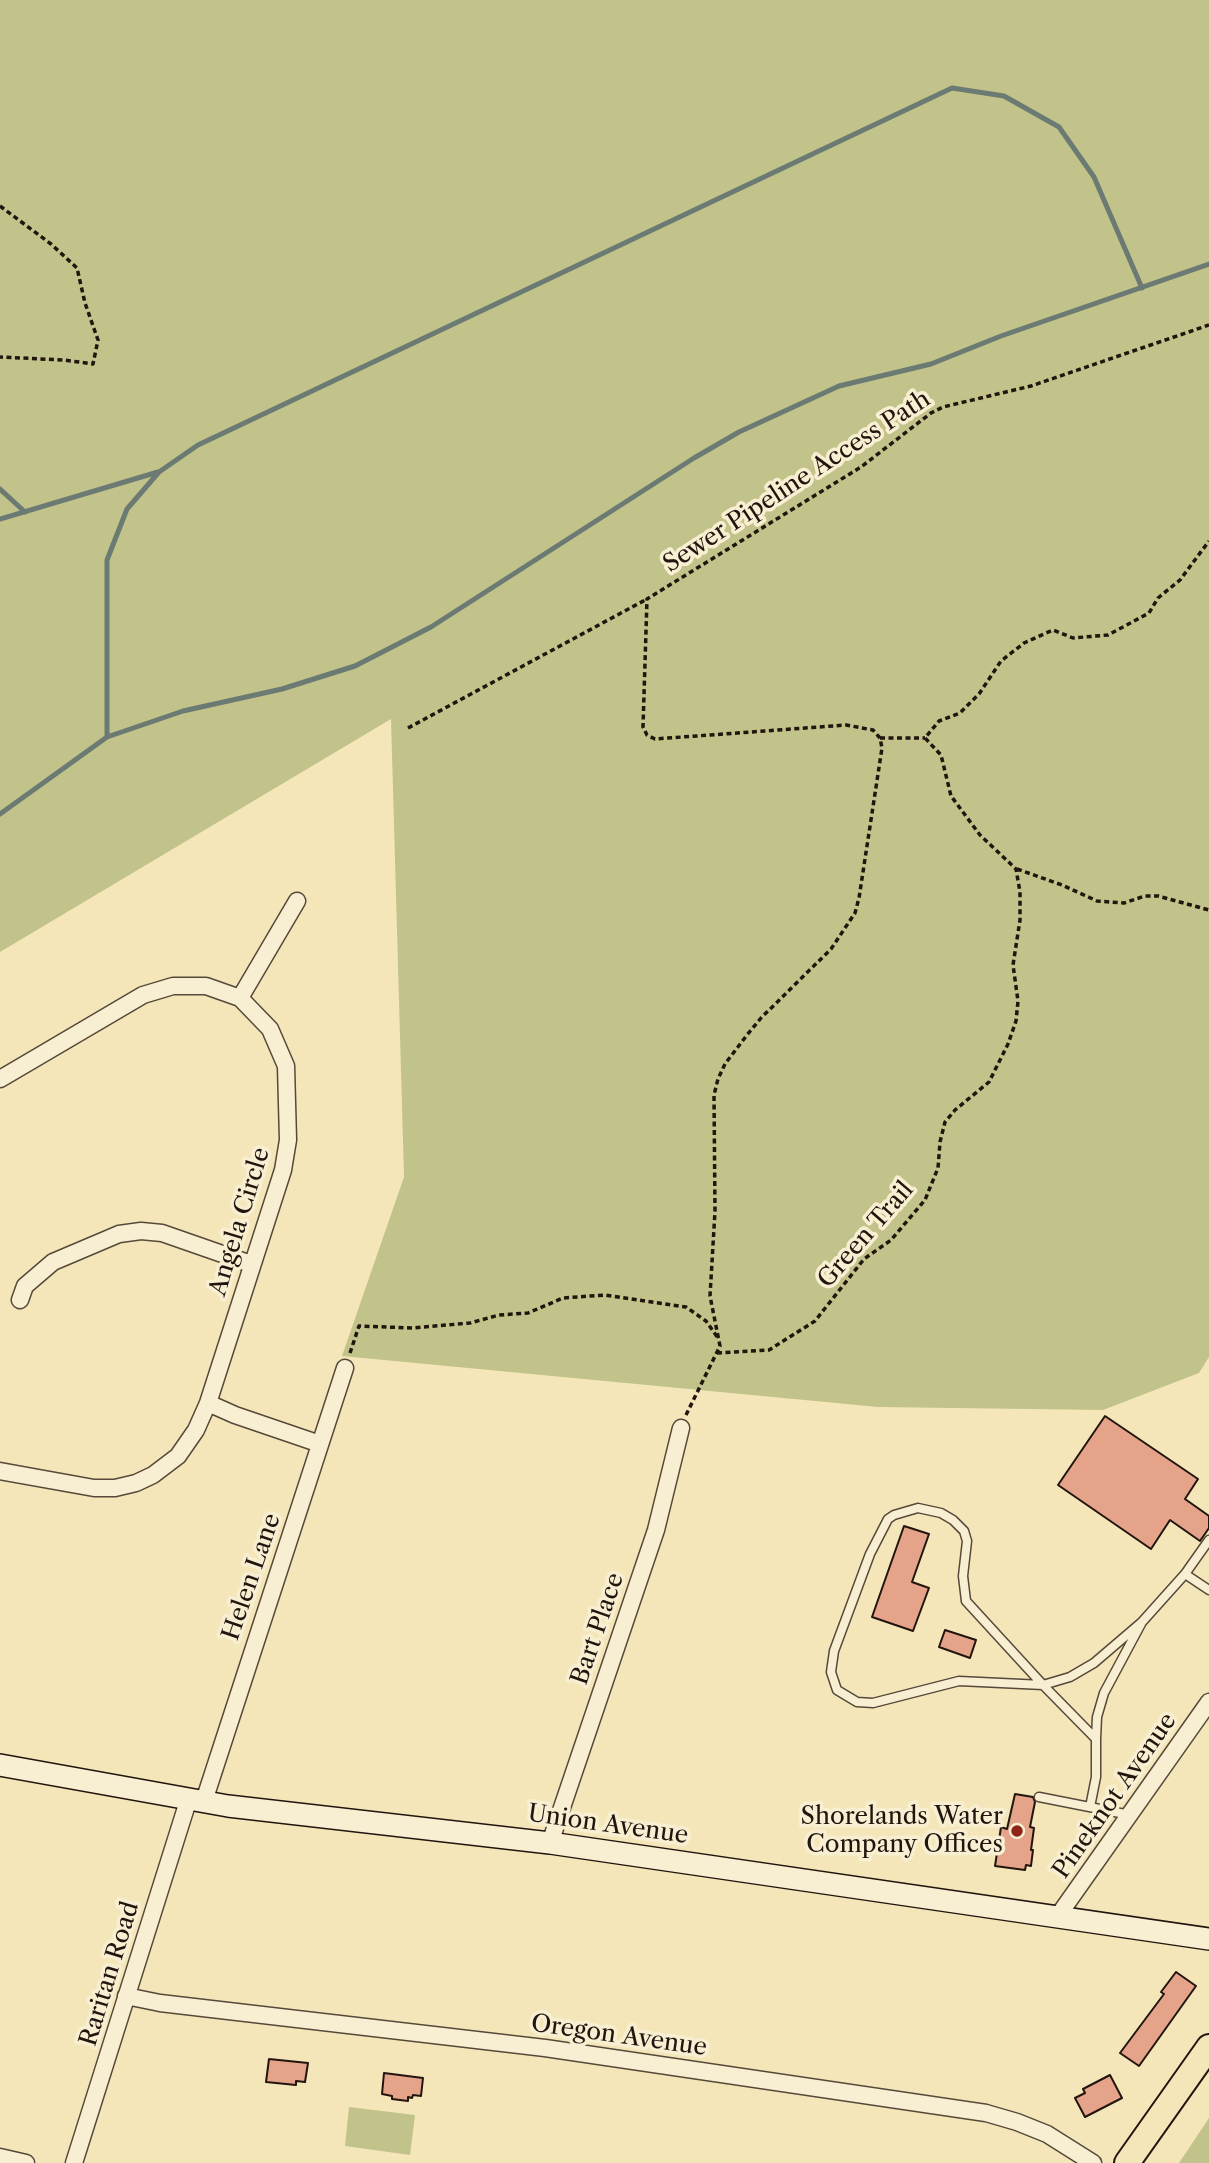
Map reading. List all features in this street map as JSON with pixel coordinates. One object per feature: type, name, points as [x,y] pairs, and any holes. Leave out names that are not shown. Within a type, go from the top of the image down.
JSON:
[{"type":"main road","points":[[1127,2163],[1209,2048]]},
{"type":"street","points":[[240,998],[297,901]]},
{"type":"street","name":"Angela Circle","points":[[0,1079],[143,995],[173,986],[206,986],[240,998],[270,1029],[280,1050],[287,1075],[288,1140],[283,1170],[208,1403],[197,1430],[178,1456],[153,1475],[116,1488],[94,1488],[0,1471]]},
{"type":"street","points":[[20,1300],[25,1286],[53,1262],[119,1234],[141,1231],[162,1233],[251,1264]]},
{"type":"street","name":"Helen Lane","points":[[196,1800],[345,1368]]},
{"type":"street","points":[[208,1403],[320,1444]]},
{"type":"street","name":"Bart Place","points":[[550,1843],[656,1530],[681,1428]]},
{"type":"street","name":"Pineknot Avenue","points":[[1058,1916],[1209,1702]]},
{"type":"street","name":"Union Avenue","points":[[0,1765],[196,1800],[550,1843],[1209,1939]]},
{"type":"street","name":"Raritan Road","points":[[74,2163],[126,1996],[196,1800]]},
{"type":"street","name":"Oregon Avenue","points":[[126,1996],[160,2003],[545,2048],[986,2113],[1047,2134],[1093,2163]]},
{"type":"street","points":[[0,2157],[26,2163]]},
{"type":"lane","points":[[1096,1739],[1043,1685],[966,1601],[963,1576],[967,1541],[960,1525],[941,1513],[918,1508],[894,1515],[888,1520],[870,1554],[834,1651],[831,1672],[837,1690],[857,1702],[873,1703],[959,1681],[1043,1685],[1070,1676],[1094,1663],[1142,1622],[1185,1574],[1209,1540]]},
{"type":"lane","points":[[1185,1574],[1209,1590]]},
{"type":"lane","points":[[1090,1807],[1096,1777],[1097,1717],[1104,1693],[1142,1622]]},
{"type":"lane","points":[[1039,1797],[1130,1815]]},
{"type":"path","points":[[0,206],[51,244],[77,268],[85,303],[98,340],[93,364],[0,357]]},
{"type":"path","name":"Sewer Pipeline Access Path","points":[[408,728],[647,599],[861,467],[931,413],[943,407],[1031,386],[1209,325]]},
{"type":"path","points":[[925,738],[939,721],[960,713],[979,694],[1001,661],[1024,643],[1053,630],[1073,638],[1108,635],[1149,614],[1158,598],[1180,580],[1209,541]]},
{"type":"path","name":"Sewer Pipeline Access Path","points":[[647,599],[643,727],[647,735],[655,739],[846,725],[873,730],[880,738]]},
{"type":"path","points":[[681,1428],[695,1393],[717,1353],[720,1339],[710,1296],[715,1211],[714,1095],[725,1064],[736,1049],[761,1018],[831,949],[855,913],[880,761],[880,738],[925,738],[941,755],[951,796],[980,835],[1016,869],[1097,901],[1124,903],[1158,896],[1209,910]]},
{"type":"path","name":"Green Trail","points":[[717,1353],[769,1350],[815,1321],[864,1259],[891,1240],[925,1200],[939,1168],[940,1142],[945,1122],[955,1110],[989,1082],[1016,1021],[1018,1001],[1013,965],[1020,920],[1020,892],[1016,869]]},
{"type":"path","points":[[345,1368],[359,1326],[413,1328],[470,1323],[499,1315],[528,1313],[563,1298],[605,1295],[686,1307],[706,1321],[720,1339]]},
{"type":"green space","points":[[0,0],[1209,0],[1209,1357],[1199,1373],[1103,1410],[878,1407],[342,1356],[404,1177],[391,719],[0,952]]},
{"type":"green space","points":[[349,2107],[415,2115],[410,2155],[345,2146]]},
{"type":"green space","points":[[1209,2118],[1209,2163],[1179,2163]]},
{"type":"building","points":[[1105,1416],[1198,1479],[1185,1499],[1209,1516],[1209,1528],[1200,1541],[1170,1520],[1151,1549],[1058,1485]]},
{"type":"building","points":[[904,1526],[929,1534],[912,1582],[929,1588],[913,1631],[872,1617]]},
{"type":"building","points":[[945,1630],[976,1640],[970,1658],[939,1647]]},
{"type":"building","name":"Shorelands Water Company Offices","points":[[1015,1794],[1033,1797],[1035,1802],[1030,1827],[1034,1828],[1031,1866],[1026,1865],[1025,1870],[995,1866],[1001,1827],[1007,1829]]},
{"type":"building","points":[[1176,1972],[1196,1986],[1139,2066],[1120,2053],[1164,1994],[1161,1992]]},
{"type":"building","points":[[269,2059],[308,2063],[305,2082],[296,2081],[296,2085],[266,2082]]},
{"type":"building","points":[[384,2073],[423,2078],[421,2096],[413,2095],[412,2098],[408,2097],[408,2101],[392,2099],[392,2096],[382,2094]]},
{"type":"building","points":[[1110,2075],[1122,2098],[1085,2117],[1075,2098],[1085,2093],[1083,2089]]},
{"type":"waterway","points":[[107,737],[107,560],[127,509],[159,472],[198,445],[952,88],[1004,96],[1059,127],[1094,177],[1142,288]]},
{"type":"waterway","points":[[0,814],[107,737],[183,711],[282,689],[355,666],[431,627],[694,458],[739,432],[839,386],[931,364],[1001,336],[1209,264]]},
{"type":"waterway","points":[[0,519],[158,472]]},
{"type":"waterway","points":[[0,489],[25,512]]},
{"type":"place","name":"Shorelands Water Company Offices","points":[[1017,1831]]}]
